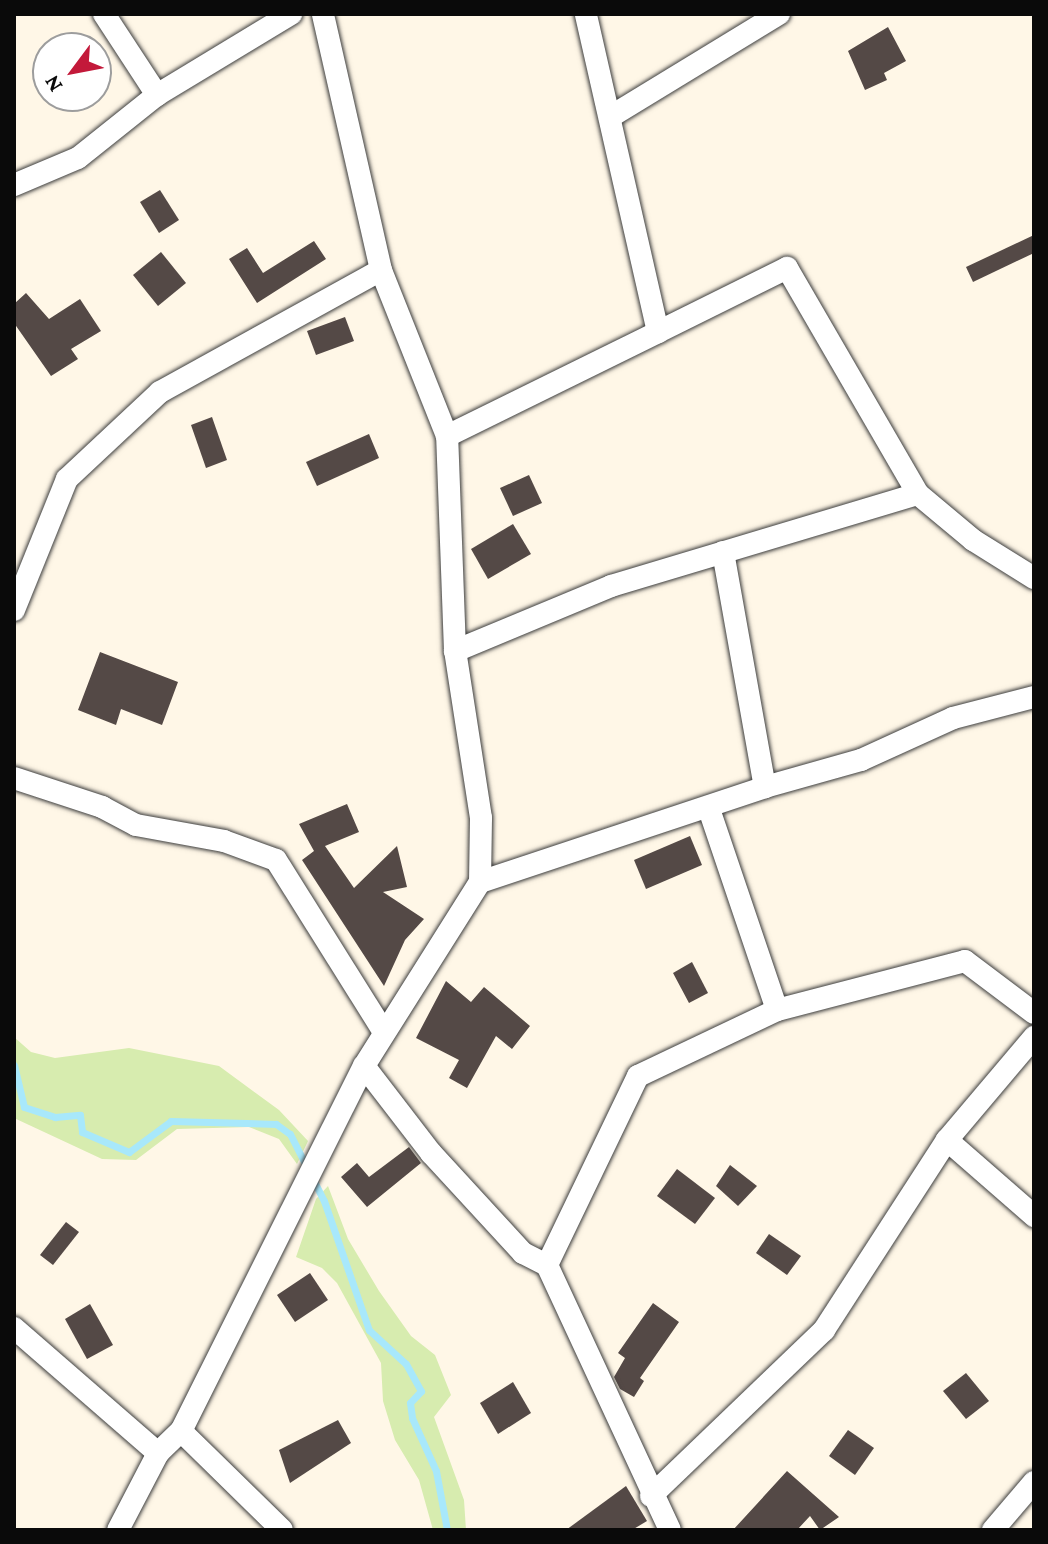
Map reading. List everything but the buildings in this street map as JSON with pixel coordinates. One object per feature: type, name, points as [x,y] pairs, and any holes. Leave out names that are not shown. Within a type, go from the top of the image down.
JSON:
[{"type":"street","points":[[104,14],[157,95]]},
{"type":"street","points":[[14,185],[78,158],[157,95],[291,14]]},
{"type":"street","points":[[118,1530],[158,1453],[181,1431],[364,1066],[480,882],[481,818],[455,651],[447,436],[381,270],[323,14]]},
{"type":"street","points":[[586,14],[658,332]]},
{"type":"street","points":[[610,117],[779,14]]},
{"type":"street","points":[[447,436],[787,268],[918,494],[973,540],[1034,578]]},
{"type":"street","points":[[14,610],[67,479],[160,392],[381,270]]},
{"type":"street","points":[[455,651],[611,586],[918,494]]},
{"type":"street","points":[[723,552],[765,787]]},
{"type":"street","points":[[480,882],[709,809],[765,787],[861,760],[953,718],[1034,697]]},
{"type":"street","points":[[14,778],[102,807],[136,825],[224,841],[276,860],[384,1032]]},
{"type":"street","points":[[709,809],[777,1010]]},
{"type":"street","points":[[547,1265],[638,1076],[777,1010],[965,961],[1034,1013]]},
{"type":"street","points":[[651,1496],[824,1330],[947,1140],[1034,1037]]},
{"type":"street","points":[[364,1066],[431,1153],[523,1253],[547,1265],[651,1496],[670,1530]]},
{"type":"street","points":[[947,1140],[1034,1216]]},
{"type":"street","points":[[14,1328],[158,1453]]},
{"type":"street","points":[[181,1431],[282,1530]]},
{"type":"street","points":[[993,1530],[1034,1482]]},
{"type":"green space","points":[[14,1037],[31,1052],[55,1058],[129,1048],[219,1066],[279,1110],[308,1141],[297,1164],[279,1139],[249,1127],[177,1129],[136,1160],[102,1159],[14,1118]]},
{"type":"green space","points":[[328,1186],[348,1239],[379,1291],[411,1336],[435,1355],[451,1395],[434,1417],[464,1500],[466,1530],[433,1530],[419,1480],[395,1440],[383,1401],[381,1363],[337,1283],[322,1268],[296,1257],[316,1199]]},
{"type":"waterway","points":[[14,1065],[24,1107],[55,1117],[80,1115],[82,1132],[129,1152],[171,1121],[276,1124],[290,1134],[324,1201],[369,1330],[406,1364],[421,1391],[410,1403],[412,1418],[436,1471],[447,1530]]}]
